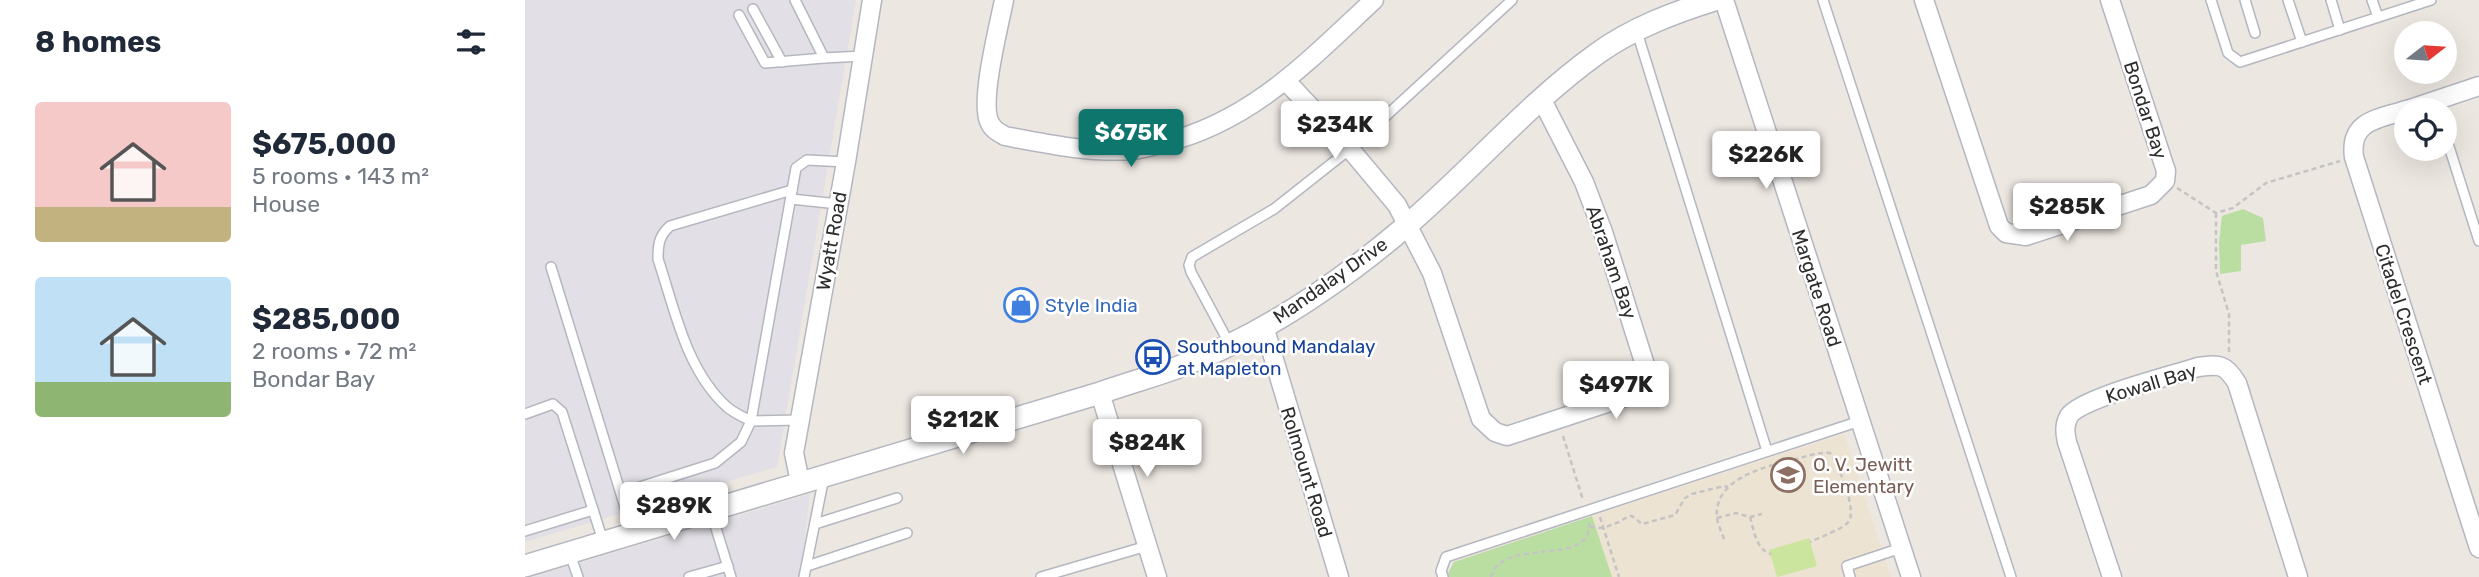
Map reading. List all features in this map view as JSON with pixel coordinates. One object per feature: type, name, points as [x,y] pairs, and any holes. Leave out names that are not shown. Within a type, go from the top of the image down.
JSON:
[{"type":"street","name":"Wyatt Road","points":[[800,482],[794,453],[846,162],[871,0]]},
{"type":"street","points":[[1004,0],[987,95],[990,124],[1005,136],[1071,149],[1134,150],[1212,128],[1238,114],[1286,81],[1374,0]]},
{"type":"street","name":"Mandalay Drive","points":[[525,566],[1100,393],[1178,367],[1229,343],[1264,326],[1322,291],[1406,226],[1542,100],[1599,52],[1636,30],[1714,0]]},
{"type":"street","name":"Margate Road","points":[[1724,0],[1910,577]]},
{"type":"street","name":"Bondar Bay","points":[[1924,0],[1999,226],[2006,233],[2026,236],[2151,195],[2165,181],[2166,171],[2110,0]]},
{"type":"street","name":"Abraham Bay","points":[[1286,81],[1350,149],[1397,205],[1432,273],[1478,410],[1487,427],[1507,436],[1634,394],[1643,380],[1645,365],[1603,232],[1584,182],[1542,100]]},
{"type":"street","points":[[2453,98],[2479,86]]},
{"type":"street","points":[[2354,157],[2352,143],[2364,124],[2394,114]]},
{"type":"street","name":"Citadel Crescent","points":[[2354,157],[2479,548]]},
{"type":"street","name":"Rolmount Road","points":[[1264,326],[1339,577]]},
{"type":"street","name":"Kowall Bay","points":[[2112,577],[2067,442],[2064,429],[2069,416],[2077,408],[2097,399],[2198,367],[2215,365],[2228,369]]},
{"type":"street","points":[[2228,369],[2237,383],[2298,577]]},
{"type":"street","points":[[1100,393],[1157,577]]},
{"type":"lane","points":[[795,0],[824,58]]},
{"type":"lane","points":[[1229,343],[1191,272],[1189,265],[1192,257],[1274,209],[1350,149],[1513,0]]},
{"type":"lane","points":[[1823,0],[2011,577]]},
{"type":"lane","points":[[2211,0],[2228,52],[2240,62],[2431,0]]},
{"type":"lane","points":[[2245,0],[2255,33]]},
{"type":"lane","points":[[2288,0],[2302,42]]},
{"type":"lane","points":[[2330,0],[2340,30]]},
{"type":"lane","points":[[2372,0],[2378,17]]},
{"type":"lane","points":[[753,9],[782,62]]},
{"type":"lane","points":[[739,15],[765,63],[863,56]]},
{"type":"lane","points":[[1636,30],[1767,451]]},
{"type":"lane","points":[[621,493],[715,463],[741,442],[751,421],[796,168],[807,160],[846,162]]},
{"type":"lane","points":[[2454,161],[2479,241]]},
{"type":"lane","points":[[800,420],[751,421],[729,409],[709,388],[694,364],[658,259],[658,243],[661,234],[670,226],[792,195],[838,204]]},
{"type":"lane","points":[[551,267],[633,533]]},
{"type":"lane","points":[[525,414],[552,404],[562,412],[603,542]]},
{"type":"lane","points":[[1443,577],[1441,571],[1446,557],[1860,421]]},
{"type":"lane","points":[[804,577],[825,475]]},
{"type":"lane","points":[[815,524],[897,498]]},
{"type":"lane","points":[[710,509],[731,577]]},
{"type":"lane","points":[[525,531],[593,510]]},
{"type":"lane","points":[[807,566],[907,533]]},
{"type":"lane","points":[[1041,577],[1147,546]]},
{"type":"lane","points":[[1850,577],[1847,566],[1901,548]]},
{"type":"lane","points":[[570,552],[578,577]]},
{"type":"lane","points":[[689,577],[728,566]]},
{"type":"path","points":[[2165,181],[2215,213],[2233,208],[2266,183],[2354,157]]},
{"type":"path","points":[[2215,213],[2216,271],[2229,314],[2228,369]]},
{"type":"path","points":[[1724,539],[1717,518],[1718,509],[1732,482],[1770,466],[1830,453],[1847,493],[1852,511],[1851,519],[1845,525],[1810,542]]},
{"type":"path","points":[[1590,527],[1603,528],[1629,516],[1642,524],[1659,521],[1675,515],[1685,498],[1692,494],[1728,487]]},
{"type":"path","points":[[1597,508],[1619,577]]},
{"type":"path","points":[[1717,518],[1736,513],[1750,517],[1762,514]]},
{"type":"path","points":[[1750,517],[1758,543],[1764,552],[1771,554]]},
{"type":"shaded area","points":[[525,0],[856,0],[777,467],[525,542]]},
{"type":"shaded area","name":"O. V. Jewitt Elementary","points":[[1844,434],[1891,577],[1612,577],[1592,516]]},
{"type":"shaded area","points":[[810,494],[800,577],[532,577]]},
{"type":"green space","points":[[2243,209],[2263,218],[2266,241],[2241,245],[2241,271],[2220,274],[2219,242],[2222,216]]},
{"type":"green space","points":[[1592,516],[1612,577],[1449,577],[1448,573],[1454,562]]},
{"type":"green space","points":[[1809,538],[1817,566],[1777,577],[1769,550]]},
{"type":"place","name":"Style India","points":[[1021,305]]},
{"type":"place","name":"Southbound Mandalay at Mapleton","points":[[1153,357]]},
{"type":"place","name":"O. V. Jewitt Elementary","points":[[1788,475]]}]
